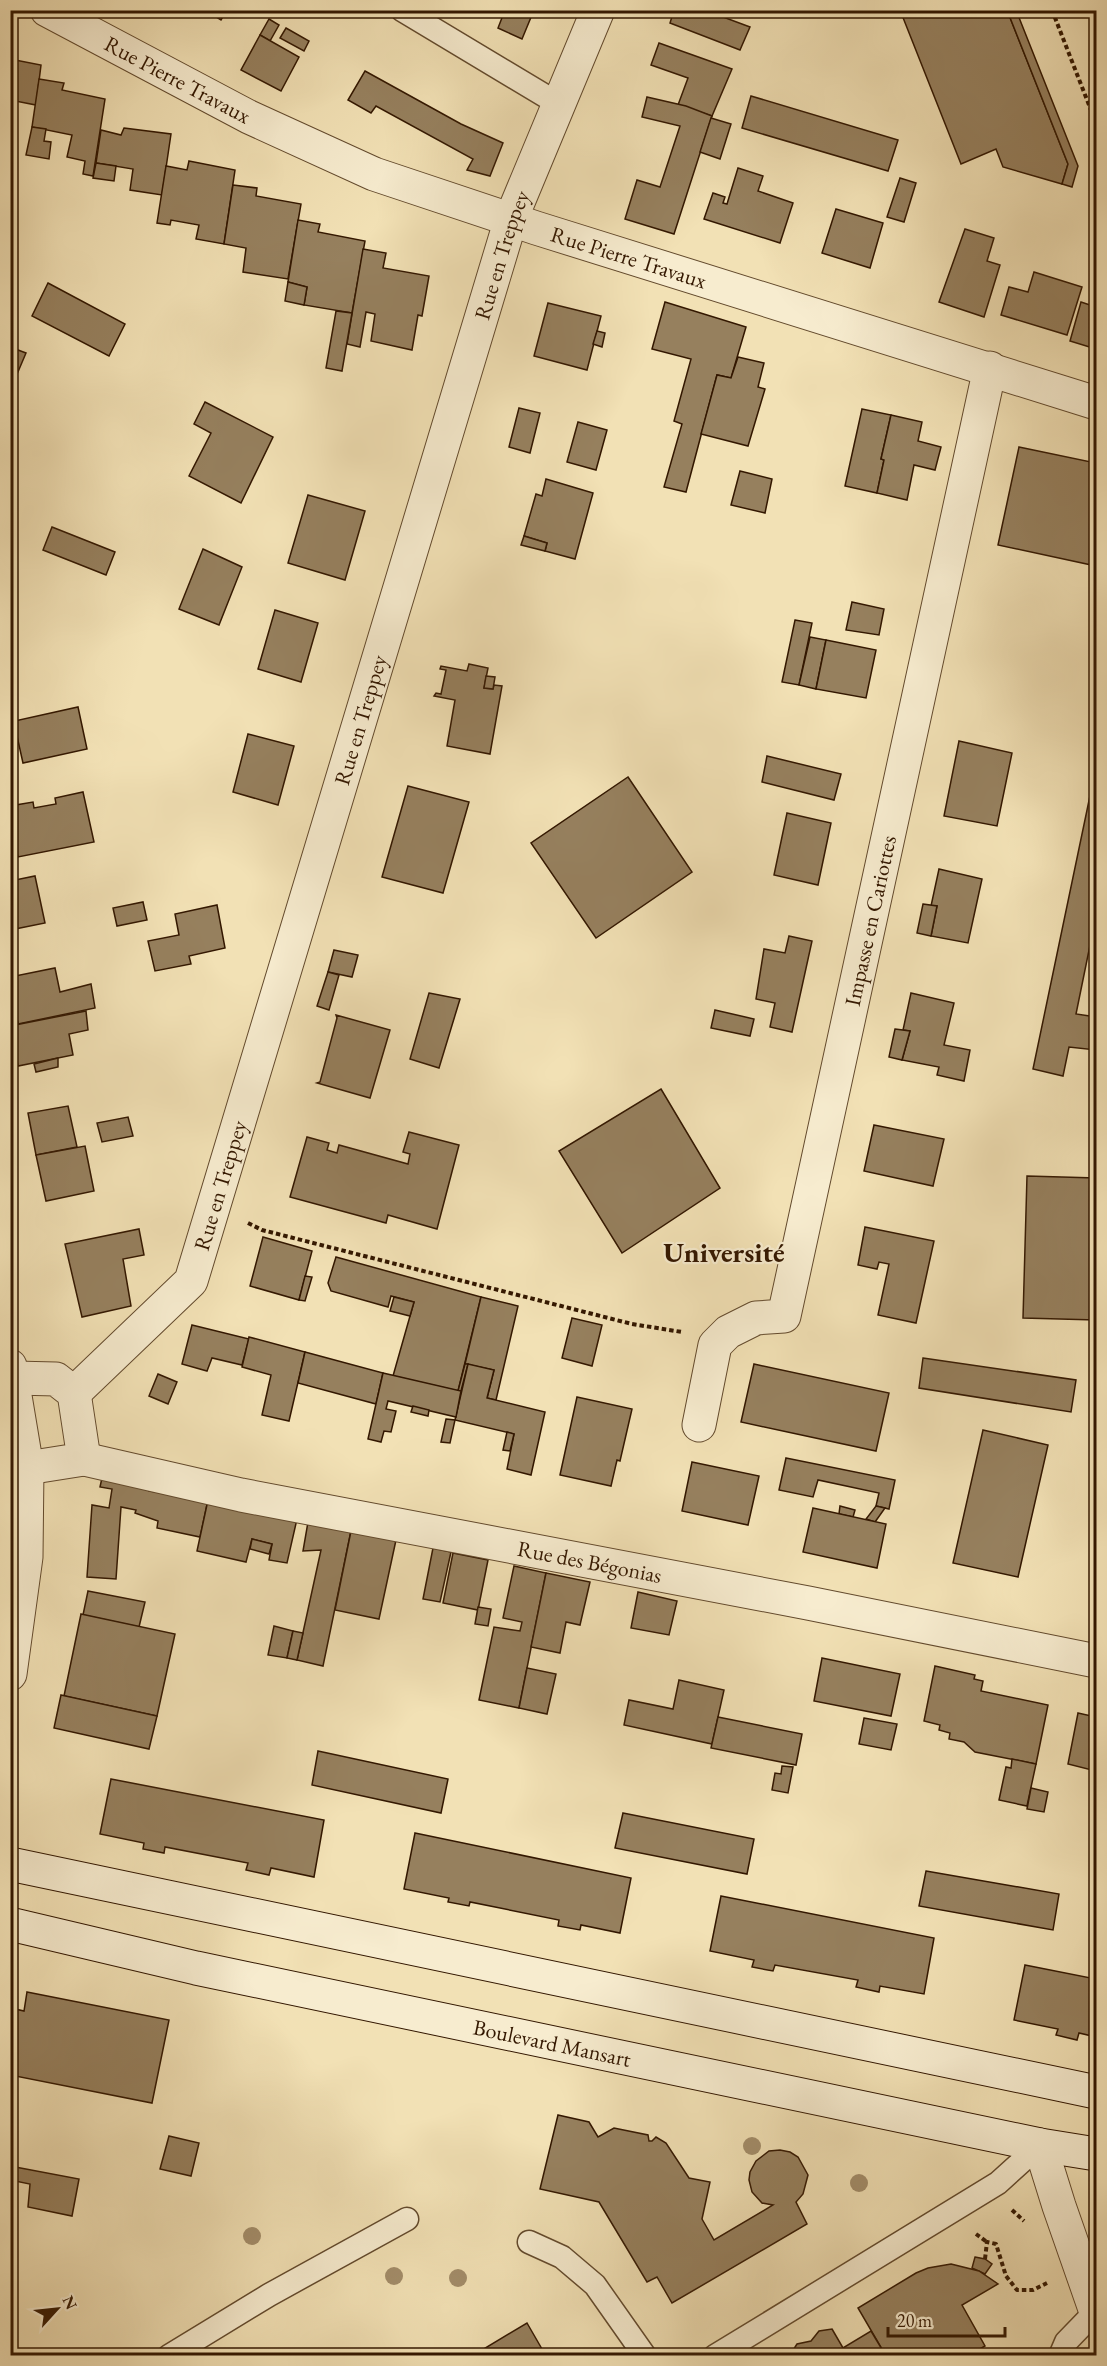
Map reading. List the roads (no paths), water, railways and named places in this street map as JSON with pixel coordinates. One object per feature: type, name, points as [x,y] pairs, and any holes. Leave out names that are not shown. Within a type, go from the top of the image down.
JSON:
[{"type":"street","name":"Rue Pierre Travaux","points":[[47,10],[249,117],[374,174],[1096,403]]},
{"type":"street","name":"Rue en Treppey","points":[[74,1393],[191,1281],[511,219],[557,103],[598,10]]},
{"type":"street","name":"Impasse en Cariottes","points":[[699,1425],[715,1345],[728,1332],[756,1318],[784,1316],[990,368]]},
{"type":"street","points":[[10,1674],[26,1557],[27,1468],[16,1424],[12,1372],[56,1380],[74,1393],[84,1458],[27,1468]]},
{"type":"street","name":"Rue des Bégonias","points":[[84,1458],[241,1495],[808,1603],[1096,1661]]},
{"type":"street","points":[[10,1502],[27,1468]]},
{"type":"street","points":[[10,1864],[53,1875],[1096,2092]]},
{"type":"street","name":"Boulevard Mansart","points":[[10,1924],[207,1970],[1040,2145],[1096,2154]]},
{"type":"street","points":[[1040,2145],[1096,2311]]},
{"type":"lane","points":[[402,10],[557,103]]},
{"type":"lane","points":[[715,2355],[998,2183],[1040,2145]]},
{"type":"lane","points":[[169,2355],[269,2295],[407,2219]]},
{"type":"lane","points":[[529,2242],[562,2257],[595,2285],[645,2355]]},
{"type":"lane","points":[[1060,2355],[1066,2342],[1096,2311]]},
{"type":"district","name":"Université","points":[[724,1252]]}]
